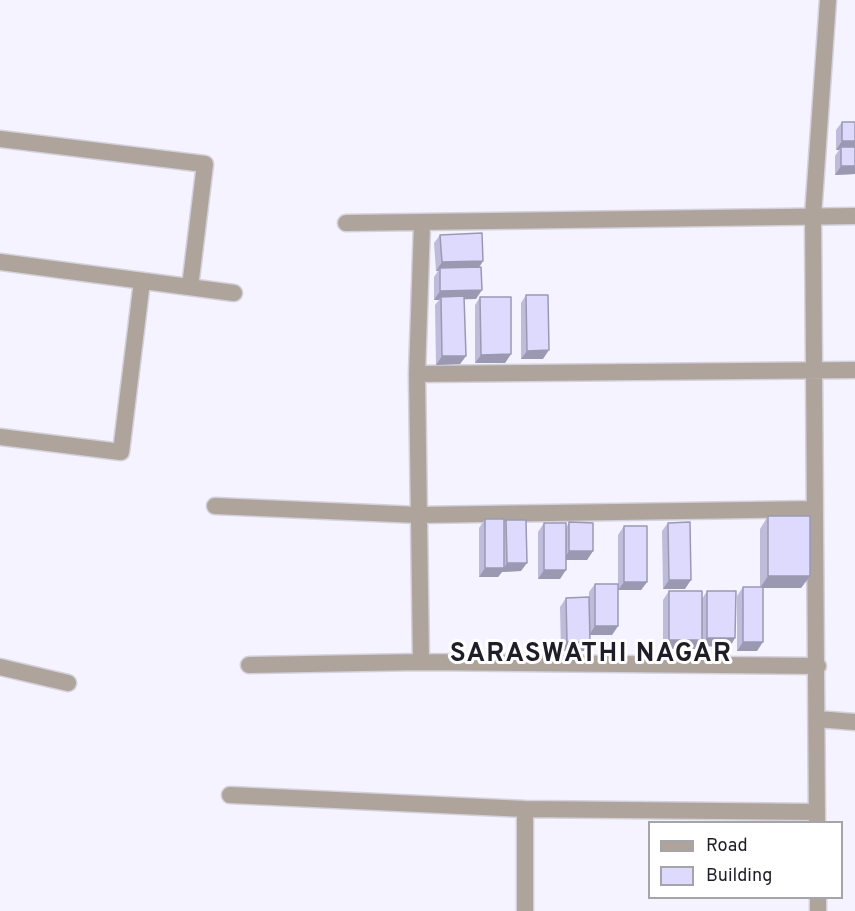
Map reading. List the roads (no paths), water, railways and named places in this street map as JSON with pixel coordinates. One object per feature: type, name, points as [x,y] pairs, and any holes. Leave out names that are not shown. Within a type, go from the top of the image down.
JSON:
[{"type":"street","points":[[230,795],[525,809],[817,817],[818,666],[813,216],[828,0]]},
{"type":"street","points":[[0,139],[206,164],[190,287]]},
{"type":"street","points":[[346,223],[422,224],[855,216]]},
{"type":"street","points":[[421,662],[417,374],[422,224]]},
{"type":"street","points":[[0,262],[234,293]]},
{"type":"street","points":[[0,437],[121,452],[142,281]]},
{"type":"street","points":[[417,374],[855,370]]},
{"type":"street","points":[[215,506],[418,515],[815,509]]},
{"type":"street","points":[[249,664],[421,662],[818,666]]},
{"type":"street","points":[[0,666],[68,683]]},
{"type":"street","points":[[817,719],[855,722]]},
{"type":"street","points":[[525,809],[525,911]]},
{"type":"district","name":"SARASWATHI NAGAR","points":[[591,656]]}]
